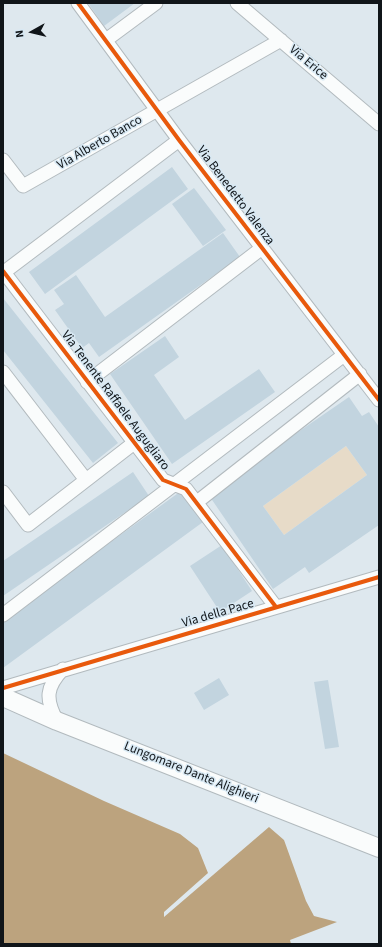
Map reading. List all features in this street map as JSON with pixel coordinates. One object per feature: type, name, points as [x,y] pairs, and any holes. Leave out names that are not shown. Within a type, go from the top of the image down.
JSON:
[{"type":"main road","name":"Lungomare Dante Alighieri","points":[[3,697],[57,721],[379,848]]},
{"type":"street","name":"Via Benedetto Valenza","points":[[78,3],[179,140],[379,400]]},
{"type":"street","points":[[106,40],[156,3]]},
{"type":"street","name":"Via Erice","points":[[237,3],[379,124]]},
{"type":"street","name":"Via Alberto Banco","points":[[3,160],[23,186],[281,40]]},
{"type":"street","points":[[3,272],[179,140]]},
{"type":"street","points":[[87,382],[262,248]]},
{"type":"street","name":"Via Tenente Raffaele Augugliaro","points":[[3,272],[163,480],[186,489],[276,607]]},
{"type":"street","points":[[3,614],[344,355]]},
{"type":"street","points":[[3,372],[86,480]]},
{"type":"street","points":[[197,502],[360,374]]},
{"type":"street","points":[[3,492],[28,525],[134,444]]},
{"type":"street","name":"Via della Pace","points":[[3,688],[63,669],[379,577]]},
{"type":"street","points":[[57,721],[50,708],[49,694],[53,680],[63,669]]},
{"type":"shaded area","points":[[346,446],[367,475],[284,535],[263,506]]},
{"type":"shaded area","points":[[3,753],[104,801],[180,834],[198,848],[208,873],[164,912],[164,917],[269,827],[284,840],[306,901],[314,916],[337,922],[290,940],[291,944],[3,944]]},
{"type":"building","points":[[88,3],[135,3],[104,26]]},
{"type":"building","points":[[172,167],[188,189],[45,294],[29,272]]},
{"type":"building","points":[[194,188],[226,230],[203,246],[172,204]]},
{"type":"building","points":[[223,233],[240,257],[99,357],[89,343],[82,348],[55,310],[64,304],[54,290],[76,275],[105,317]]},
{"type":"building","points":[[3,298],[118,443],[93,463],[3,350]]},
{"type":"building","points":[[165,336],[179,357],[154,375],[185,420],[259,369],[275,392],[172,464],[110,374]]},
{"type":"building","points":[[349,397],[362,416],[369,412],[379,427],[379,525],[309,573],[305,567],[273,589],[208,494]],"holes":[[[346,446],[367,475],[284,535],[263,506]]]},
{"type":"building","points":[[133,472],[149,496],[3,596],[3,561]]},
{"type":"building","points":[[181,491],[203,522],[3,668],[3,620]]},
{"type":"building","points":[[222,545],[252,591],[220,612],[190,566]]},
{"type":"building","points":[[219,678],[229,695],[204,710],[194,693]]},
{"type":"building","points":[[328,680],[339,747],[325,749],[314,682]]},
{"type":"cycle path","points":[[78,3],[179,140],[379,400]]},
{"type":"cycle path","points":[[3,271],[163,480],[186,489],[276,607]]},
{"type":"cycle path","points":[[3,688],[379,577]]}]
